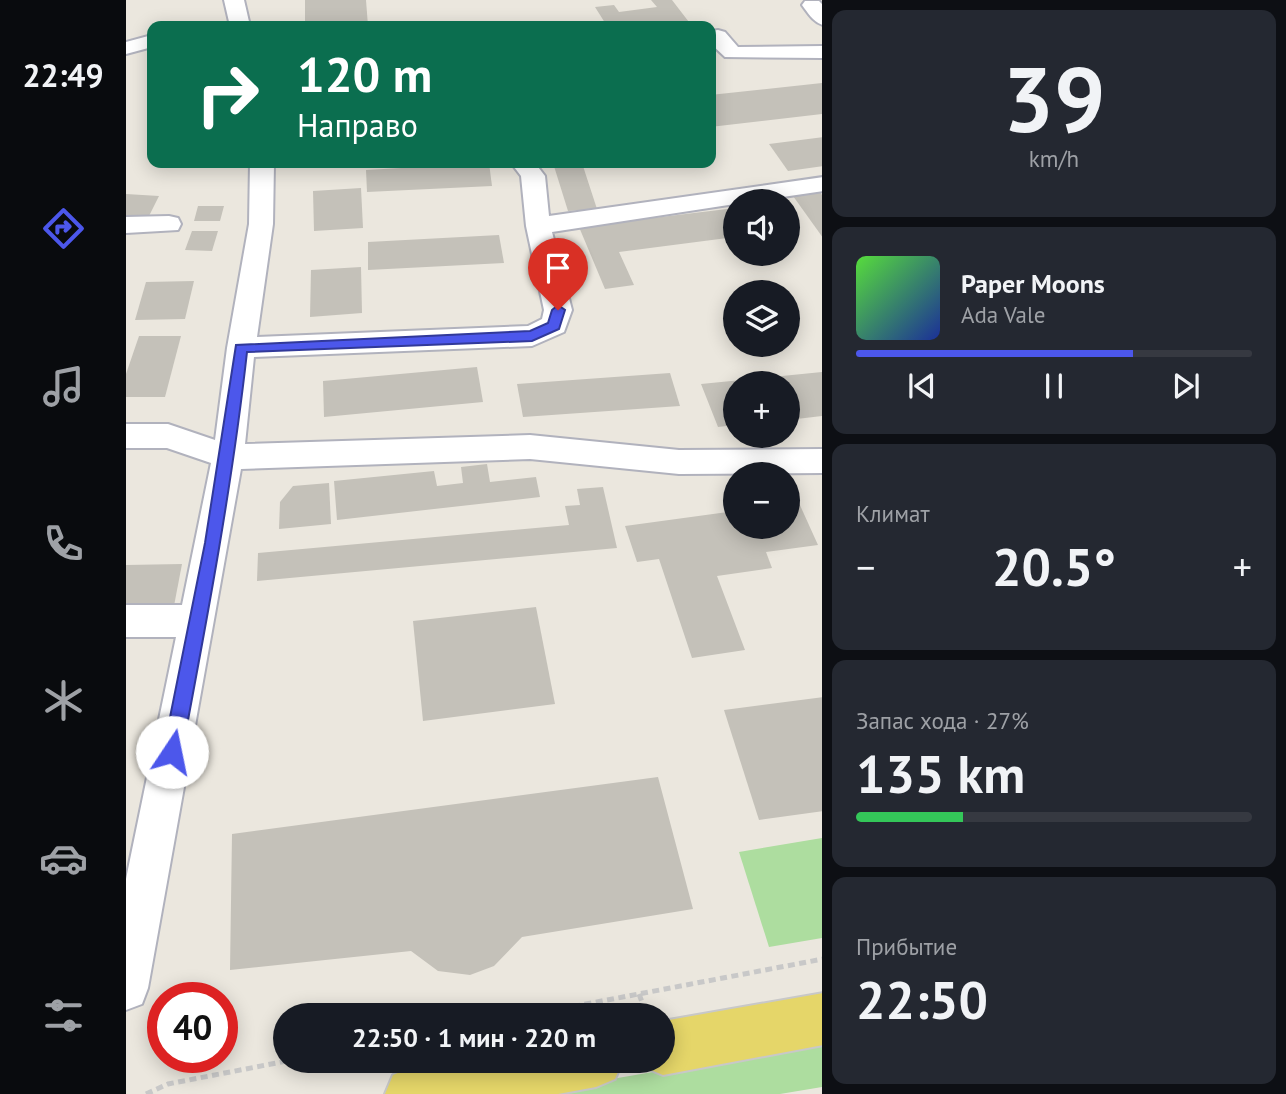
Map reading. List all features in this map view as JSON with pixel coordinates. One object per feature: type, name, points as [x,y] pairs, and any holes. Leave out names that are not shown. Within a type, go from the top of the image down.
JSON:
[{"type":"main road","points":[[675,1046],[822,1020]]},
{"type":"main road","points":[[412,1094],[526,1073]]},
{"type":"street","points":[[234,0],[238,21]]},
{"type":"street","points":[[716,36],[732,53],[822,52]]},
{"type":"street","points":[[126,48],[147,42]]},
{"type":"street","points":[[126,988],[228,457],[241,348],[261,224],[262,168]]},
{"type":"street","points":[[241,348],[532,336],[554,326],[558,310],[538,226],[533,176],[527,168]]},
{"type":"street","points":[[538,226],[822,184]]},
{"type":"street","points":[[126,225],[169,224]]},
{"type":"street","points":[[126,436],[168,436],[228,457],[530,447],[679,462],[822,461]]},
{"type":"street","points":[[126,621],[198,621]]},
{"type":"path","points":[[589,1003],[822,959]]},
{"type":"path","points":[[639,993],[643,1003]]},
{"type":"path","points":[[146,1094],[168,1084],[273,1064]]},
{"type":"green space","points":[[822,838],[822,938],[769,947],[739,852]]},
{"type":"green space","points":[[822,1043],[822,1087],[780,1094],[524,1094],[647,1073],[675,1073],[675,1068]]},
{"type":"building","points":[[305,0],[366,0],[368,21],[305,21]]},
{"type":"building","points":[[651,0],[672,0],[688,21],[604,21],[595,7],[614,5],[619,12],[657,7]]},
{"type":"building","points":[[822,83],[822,114],[716,126],[716,94]]},
{"type":"building","points":[[822,137],[822,166],[788,171],[769,144]]},
{"type":"building","points":[[490,168],[492,186],[367,192],[366,170]]},
{"type":"building","points":[[555,168],[584,168],[597,209],[568,211]]},
{"type":"building","points":[[361,188],[363,228],[314,231],[313,191]]},
{"type":"building","points":[[820,192],[822,195],[822,237],[800,206],[800,195]]},
{"type":"building","points":[[126,194],[159,196],[147,220],[126,219]]},
{"type":"building","points":[[198,206],[224,206],[220,221],[194,221]]},
{"type":"building","points":[[723,209],[723,239],[619,252],[634,285],[605,289],[579,227]]},
{"type":"building","points":[[192,231],[218,231],[212,251],[185,250]]},
{"type":"building","points":[[499,235],[504,263],[368,270],[368,242]]},
{"type":"building","points":[[361,267],[362,313],[310,317],[311,270]]},
{"type":"building","points":[[194,281],[185,319],[135,320],[146,282]]},
{"type":"building","points":[[139,336],[181,336],[165,397],[126,397],[126,374]]},
{"type":"building","points":[[477,367],[483,402],[324,417],[323,381]]},
{"type":"building","points":[[822,372],[822,416],[800,419],[800,374]]},
{"type":"building","points":[[670,373],[680,406],[523,417],[517,384]]},
{"type":"building","points":[[723,382],[723,426],[718,427],[701,384]]},
{"type":"building","points":[[487,464],[490,482],[536,477],[540,497],[337,520],[334,481],[434,471],[437,486],[463,483],[461,467]]},
{"type":"building","points":[[329,483],[331,524],[279,529],[280,502],[293,486]]},
{"type":"building","points":[[603,487],[617,548],[257,581],[258,553],[569,525],[565,506],[580,505],[577,489]]},
{"type":"building","points":[[800,505],[818,545],[766,552],[772,568],[717,576],[745,650],[692,658],[659,559],[637,562],[625,526],[723,513],[723,539],[800,539]]},
{"type":"building","points":[[182,564],[173,611],[126,612],[126,565]]},
{"type":"building","points":[[536,607],[555,704],[423,721],[413,621]]},
{"type":"building","points":[[822,697],[822,811],[759,820],[724,710]]},
{"type":"building","points":[[658,777],[693,909],[522,937],[494,966],[470,975],[438,971],[411,951],[230,970],[232,834]]},
{"type":"route","points":[[172,752],[228,457],[241,348],[532,336],[554,326],[558,310]]}]
